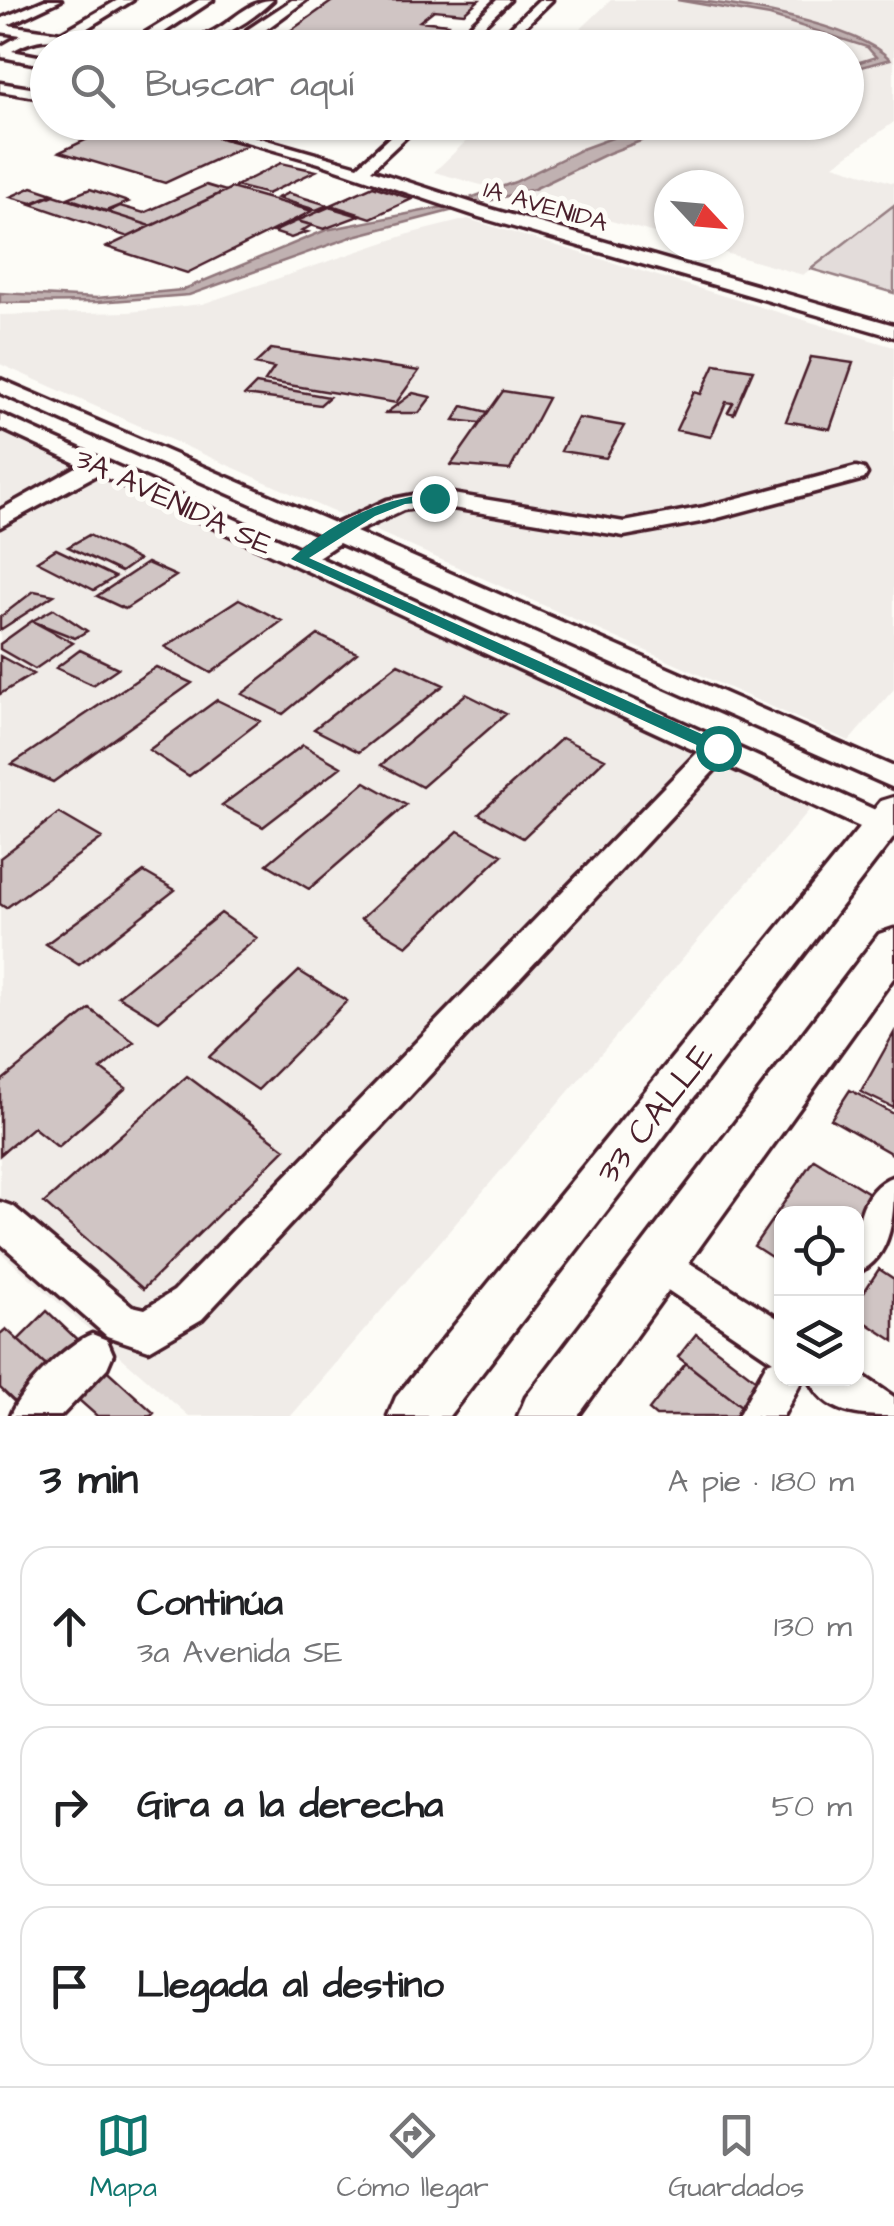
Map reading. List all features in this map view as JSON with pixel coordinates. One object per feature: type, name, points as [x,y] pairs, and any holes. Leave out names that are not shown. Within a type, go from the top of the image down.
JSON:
[{"type":"main road","name":"33 CALLE","points":[[415,1416],[890,822]]},
{"type":"main road","points":[[545,1416],[894,945]]},
{"type":"street","points":[[0,26],[55,0]]},
{"type":"street","points":[[75,30],[127,0]]},
{"type":"street","points":[[160,30],[207,0]]},
{"type":"street","points":[[219,30],[268,0]]},
{"type":"street","points":[[255,30],[300,0]]},
{"type":"street","points":[[472,30],[504,0]]},
{"type":"street","points":[[514,30],[546,0]]},
{"type":"street","points":[[0,9],[32,12]]},
{"type":"street","points":[[0,26],[30,31]]},
{"type":"street","points":[[30,35],[4,50],[30,58]]},
{"type":"street","points":[[0,87],[30,91]]},
{"type":"street","name":"1A AVENIDA","points":[[251,140],[485,214],[894,330]]},
{"type":"street","points":[[305,140],[340,148],[324,160]]},
{"type":"street","points":[[359,172],[396,140]]},
{"type":"street","name":"3A AVENIDA SE","points":[[0,385],[894,778]]},
{"type":"street","name":"3A AVENIDA SE","points":[[0,420],[298,559],[890,822]]},
{"type":"street","points":[[0,520],[99,464]]},
{"type":"street","points":[[298,559],[370,513],[403,500],[434,498],[624,528],[706,514],[856,474]]},
{"type":"street","points":[[0,1218],[122,1322],[149,1330],[175,1313],[202,1290],[718,748]]},
{"type":"street","points":[[864,1243],[894,1193]]},
{"type":"street","points":[[658,1261],[774,1340]]},
{"type":"street","points":[[32,1416],[92,1354]]},
{"type":"street","points":[[758,1416],[777,1386]]},
{"type":"street","points":[[842,1386],[885,1416]]},
{"type":"shaded area","points":[[611,0],[894,0],[894,122],[834,165],[894,183],[894,205],[803,275],[744,258],[744,170],[654,170],[654,233],[434,172],[467,140],[864,140],[864,30],[580,30]]},
{"type":"shaded area","points":[[677,0],[727,4],[835,30],[814,30],[770,16]]},
{"type":"shaded area","points":[[864,42],[890,59],[864,66],[864,61],[876,57]]},
{"type":"shaded area","points":[[607,140],[643,140],[534,189],[354,236],[189,295],[98,302],[0,303],[0,293],[97,298],[182,290],[326,230],[448,206],[515,182]]},
{"type":"shaded area","points":[[894,205],[894,293],[811,269]]},
{"type":"shaded area","points":[[468,219],[894,347],[894,689],[849,741],[0,364],[0,315],[129,312],[202,304],[412,233]]},
{"type":"shaded area","points":[[0,432],[811,808],[291,1416],[189,1416],[0,1252]]},
{"type":"building","points":[[334,0],[479,0],[464,13],[434,10],[420,21],[448,24],[441,30],[292,30]]},
{"type":"building","points":[[85,140],[228,140],[247,145],[165,183],[60,152]]},
{"type":"building","points":[[281,163],[316,171],[267,194],[236,186]]},
{"type":"building","points":[[206,185],[226,191],[151,226],[107,212],[120,206],[144,213]]},
{"type":"building","points":[[373,186],[412,199],[371,218],[331,205]]},
{"type":"building","points":[[32,187],[53,194],[32,203],[10,197]]},
{"type":"building","points":[[231,188],[312,211],[187,273],[107,247]]},
{"type":"building","points":[[90,189],[128,202],[106,211],[68,198]]},
{"type":"building","points":[[288,193],[328,205],[316,210],[277,198]]},
{"type":"building","points":[[54,195],[151,226],[128,237],[31,204]]},
{"type":"building","points":[[329,207],[359,216],[324,229],[297,221]]},
{"type":"building","points":[[297,221],[312,225],[302,231],[307,232],[291,238],[273,232]]},
{"type":"building","points":[[271,349],[419,371],[396,403],[265,381],[274,368],[255,364]]},
{"type":"building","points":[[811,357],[853,363],[830,429],[786,421]]},
{"type":"building","points":[[715,364],[753,370],[734,414],[728,412],[733,403],[726,402],[711,437],[676,430],[694,392],[701,394]]},
{"type":"building","points":[[256,384],[329,397],[320,405],[245,395]]},
{"type":"building","points":[[503,391],[548,398],[510,470],[451,465]]},
{"type":"building","points":[[413,393],[431,397],[419,413],[386,413]]},
{"type":"building","points":[[463,406],[488,412],[480,423],[454,420]]},
{"type":"building","points":[[578,418],[624,426],[606,458],[561,451]]},
{"type":"building","points":[[89,535],[138,560],[121,572],[68,547]]},
{"type":"building","points":[[56,549],[115,577],[94,590],[37,561]]},
{"type":"building","points":[[147,563],[176,576],[125,609],[97,596]]},
{"type":"building","points":[[34,591],[54,595],[0,630],[0,617]]},
{"type":"building","points":[[239,599],[282,621],[211,673],[165,647]]},
{"type":"building","points":[[54,609],[87,631],[75,638],[32,621]]},
{"type":"building","points":[[32,621],[73,643],[35,669],[0,649],[0,644]]},
{"type":"building","points":[[318,635],[357,653],[283,714],[242,694]]},
{"type":"building","points":[[80,650],[118,668],[93,685],[56,668]]},
{"type":"building","points":[[0,656],[33,674],[0,694]]},
{"type":"building","points":[[398,664],[444,685],[359,752],[314,729]]},
{"type":"building","points":[[156,667],[192,683],[53,782],[12,764]]},
{"type":"building","points":[[466,694],[506,714],[422,787],[381,765]]},
{"type":"building","points":[[217,700],[260,721],[189,776],[149,750]]},
{"type":"building","points":[[562,738],[605,759],[523,838],[479,814]]},
{"type":"building","points":[[303,745],[341,767],[263,827],[222,805]]},
{"type":"building","points":[[365,782],[406,805],[309,889],[267,864]]},
{"type":"building","points":[[59,813],[102,838],[6,908],[0,904],[0,858]]},
{"type":"building","points":[[458,831],[502,855],[407,946],[361,919]]},
{"type":"building","points":[[144,872],[175,890],[79,965],[46,944]]},
{"type":"building","points":[[221,913],[257,938],[159,1021],[118,996]]},
{"type":"building","points":[[299,971],[347,1001],[258,1090],[209,1057]]},
{"type":"building","points":[[90,1009],[134,1042],[101,1069],[126,1088],[58,1147],[33,1127],[0,1155],[0,1082]]},
{"type":"building","points":[[894,1033],[894,1108],[861,1092]]},
{"type":"building","points":[[187,1076],[285,1149],[143,1289],[44,1203]]},
{"type":"building","points":[[850,1090],[894,1114],[894,1155],[831,1119]]},
{"type":"building","points":[[814,1159],[877,1198],[864,1218],[864,1206],[782,1206]]},
{"type":"building","points":[[774,1217],[774,1259],[754,1246]]},
{"type":"building","points":[[879,1269],[894,1279],[894,1341],[864,1321],[864,1292]]},
{"type":"building","points":[[47,1311],[85,1347],[56,1375],[18,1340]]},
{"type":"building","points":[[6,1329],[56,1375],[22,1409],[0,1388],[0,1334]]},
{"type":"building","points":[[696,1334],[763,1385],[746,1410],[678,1357]]},
{"type":"building","points":[[686,1363],[746,1410],[742,1416],[656,1416],[649,1410]]},
{"type":"building","points":[[100,1364],[154,1413],[97,1416],[71,1393]]},
{"type":"route","points":[[434,498],[403,500],[370,513],[298,559],[718,748]]}]
